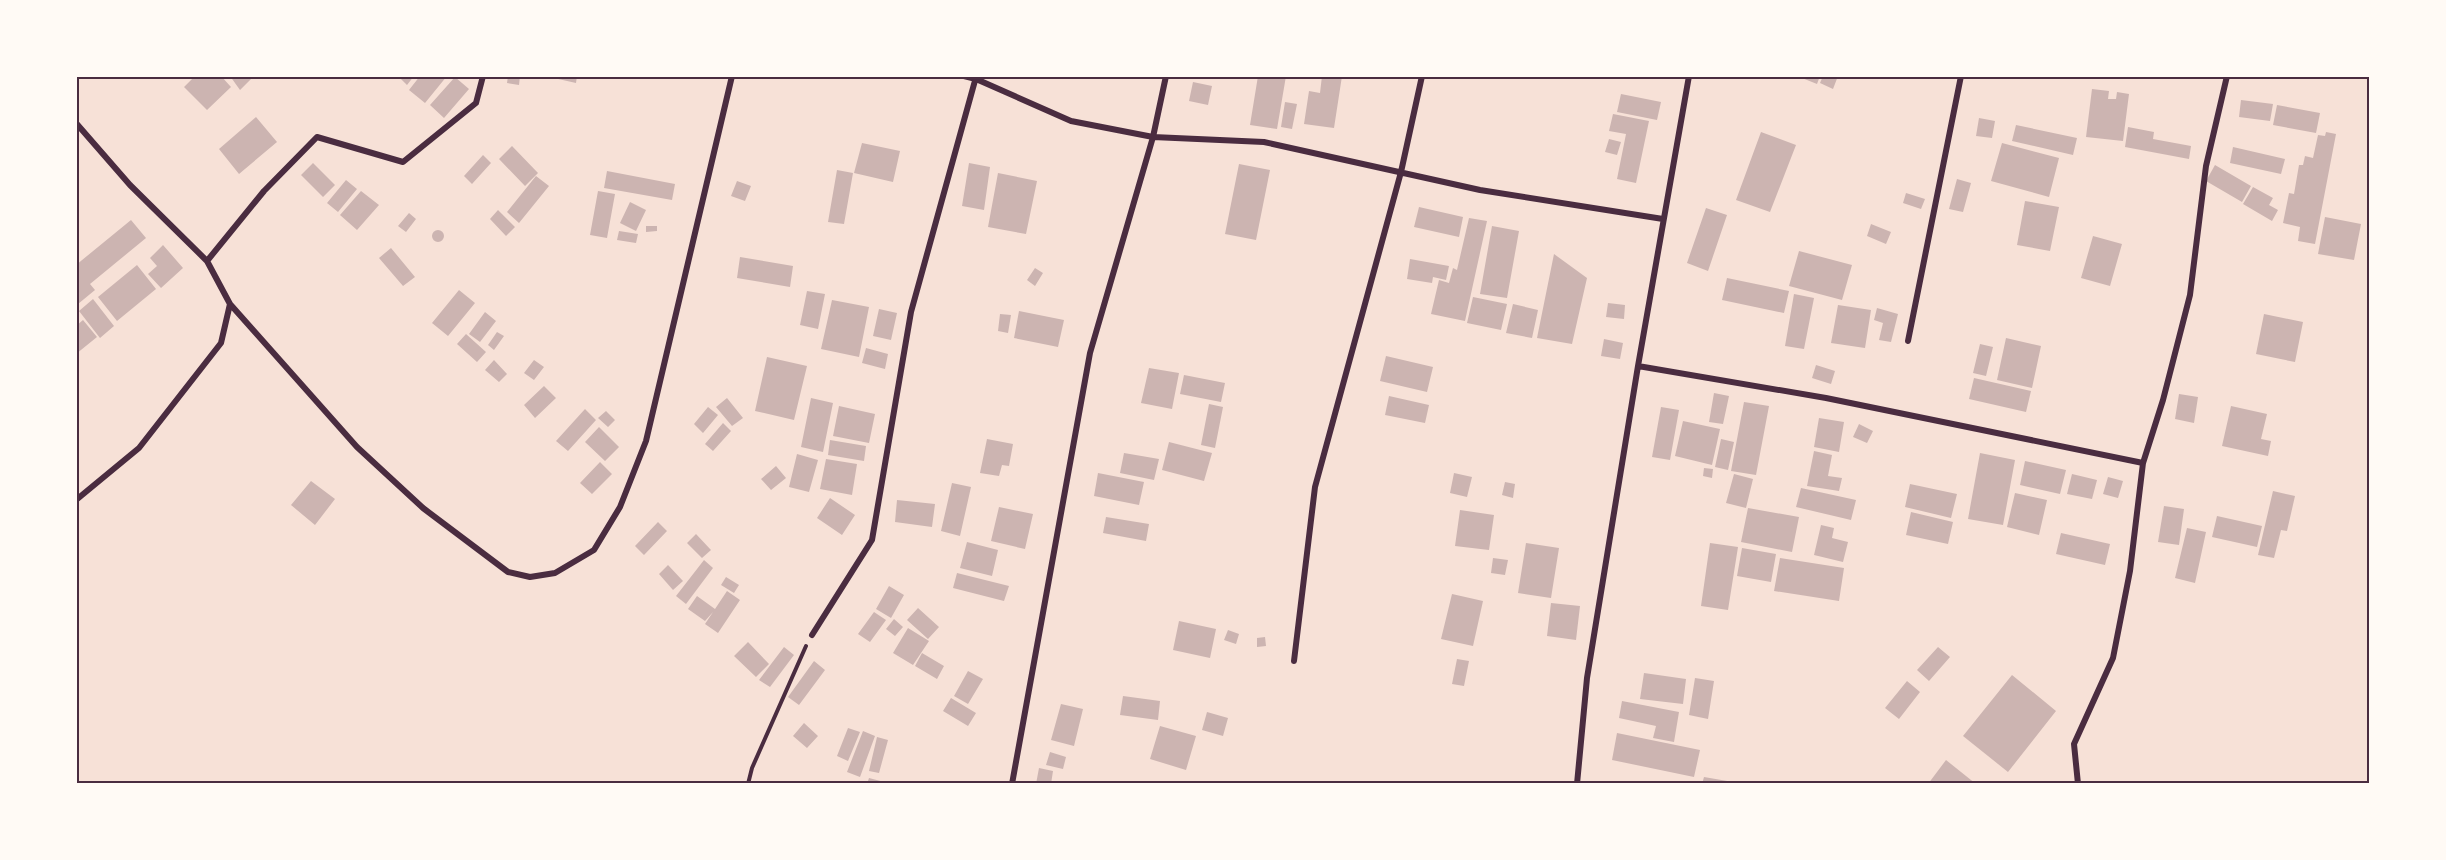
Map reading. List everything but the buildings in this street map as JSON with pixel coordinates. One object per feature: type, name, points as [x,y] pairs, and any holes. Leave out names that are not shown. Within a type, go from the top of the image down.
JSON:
[{"type":"street","points":[[207,261],[264,191],[317,137],[403,162],[477,103],[483,76]]},
{"type":"street","points":[[76,123],[130,185],[207,261],[230,304],[357,447],[423,508],[508,572],[530,577],[555,573],[594,550],[620,507],[646,441],[732,76]]},
{"type":"street","points":[[964,76],[976,78],[1071,121],[1153,137],[1264,142],[1480,190],[1663,219]]},
{"type":"street","points":[[1012,783],[1090,353],[1153,137],[1166,76]]},
{"type":"street","points":[[1294,661],[1315,487],[1401,172],[1422,76]]},
{"type":"street","points":[[1577,783],[1587,678],[1638,366],[1689,76]]},
{"type":"street","points":[[1908,341],[1961,76]]},
{"type":"street","points":[[2078,783],[2074,744],[2113,658],[2130,572],[2143,463],[2163,400],[2190,295],[2206,166],[2227,76]]},
{"type":"street","points":[[812,635],[872,540],[911,312],[976,78]]},
{"type":"street","points":[[76,500],[139,448],[153,431],[221,344],[230,304]]},
{"type":"street","points":[[1638,366],[1826,398],[2143,463]]},
{"type":"path","points":[[748,783],[752,768],[812,635]]}]
